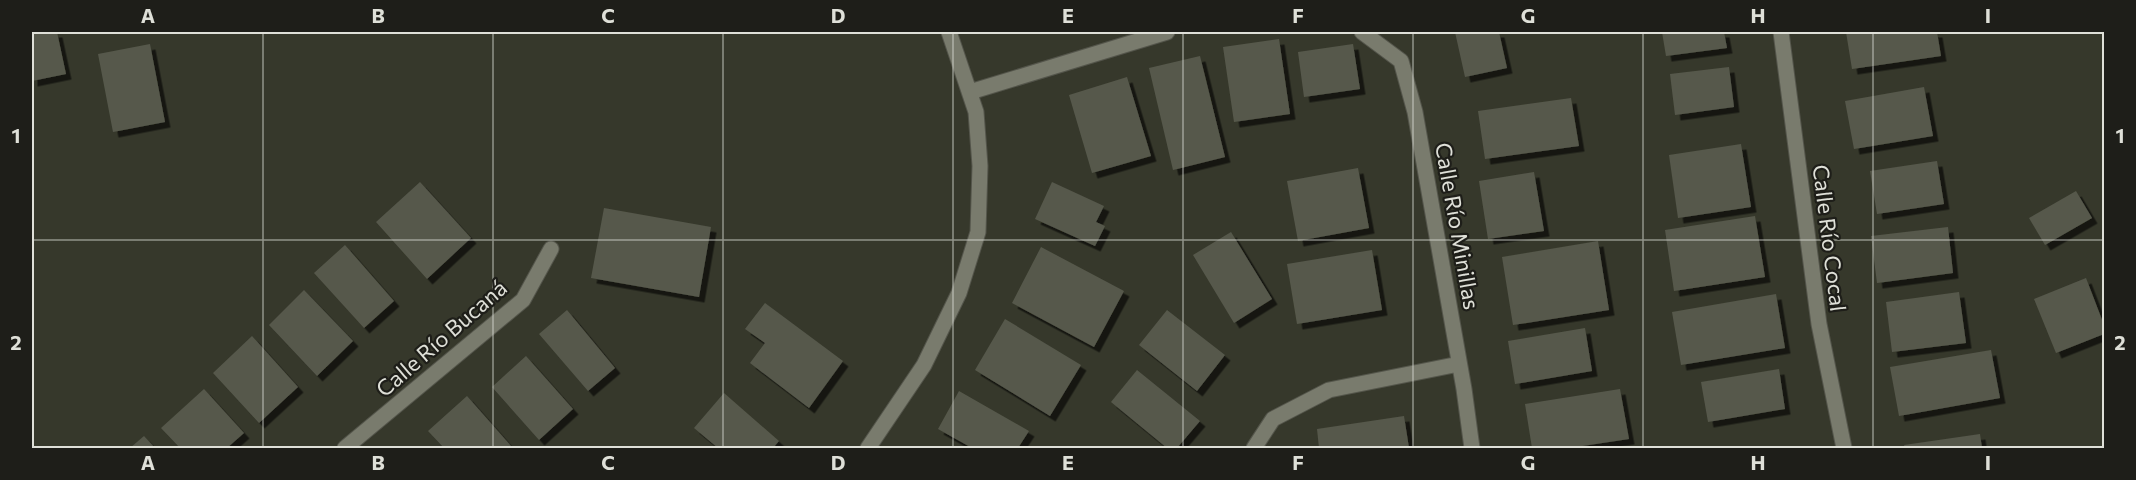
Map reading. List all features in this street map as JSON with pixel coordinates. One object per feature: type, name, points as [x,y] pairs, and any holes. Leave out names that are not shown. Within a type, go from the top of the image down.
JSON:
[{"type":"street","points":[[868,448],[924,365],[959,293],[978,231],[980,166],[976,112],[949,32]]},
{"type":"street","points":[[970,92],[1167,32]]},
{"type":"street","name":"Calle Río Minillas","points":[[1362,32],[1401,61],[1415,112],[1472,448]]},
{"type":"street","name":"Calle Río Cocal","points":[[1781,32],[1819,324],[1844,448]]},
{"type":"street","name":"Calle Río Bucaná","points":[[345,448],[523,300],[551,249]]},
{"type":"street","points":[[1254,448],[1273,419],[1329,390],[1459,364]]},
{"type":"building","points":[[32,32],[57,32],[66,74],[32,81]]},
{"type":"building","points":[[1455,32],[1499,32],[1507,68],[1465,77]]},
{"type":"building","points":[[1662,32],[1724,32],[1727,48],[1666,56]]},
{"type":"building","points":[[1846,32],[1937,32],[1941,56],[1852,69]]},
{"type":"building","points":[[1279,39],[1290,114],[1234,122],[1223,47]]},
{"type":"building","points":[[150,44],[165,122],[113,132],[98,54]]},
{"type":"building","points":[[1353,44],[1360,89],[1304,97],[1298,52]]},
{"type":"building","points":[[1200,56],[1225,157],[1173,170],[1149,68]]},
{"type":"building","points":[[1729,67],[1734,107],[1675,115],[1670,74]]},
{"type":"building","points":[[1127,77],[1151,156],[1092,173],[1069,95]]},
{"type":"building","points":[[1924,87],[1933,136],[1854,149],[1845,101]]},
{"type":"building","points":[[1571,98],[1579,146],[1485,159],[1478,111]]},
{"type":"building","points":[[1741,144],[1751,207],[1678,218],[1669,155]]},
{"type":"building","points":[[1937,161],[1944,204],[1877,214],[1870,171]]},
{"type":"building","points":[[1358,168],[1369,228],[1298,241],[1287,181]]},
{"type":"building","points":[[1534,172],[1544,231],[1488,239],[1479,181]]},
{"type":"building","points":[[420,182],[471,238],[427,279],[376,222]]},
{"type":"building","points":[[1052,182],[1104,206],[1096,222],[1105,226],[1095,246],[1035,219]]},
{"type":"building","points":[[2076,191],[2092,218],[2045,245],[2029,218]]},
{"type":"building","points":[[604,208],[711,227],[699,297],[591,278]]},
{"type":"building","points":[[1755,216],[1765,277],[1674,291],[1665,230]]},
{"type":"building","points":[[1948,227],[1953,273],[1877,283],[1871,236]]},
{"type":"building","points":[[1231,232],[1272,299],[1234,323],[1193,255]]},
{"type":"building","points":[[1598,241],[1609,310],[1513,325],[1502,257]]},
{"type":"building","points":[[345,245],[394,301],[364,328],[314,273]]},
{"type":"building","points":[[1041,247],[1124,291],[1094,347],[1012,303]]},
{"type":"building","points":[[1372,250],[1382,310],[1297,324],[1287,264]]},
{"type":"building","points":[[2086,278],[2104,325],[2104,334],[2056,353],[2034,299]]},
{"type":"building","points":[[304,290],[353,341],[317,376],[269,325]]},
{"type":"building","points":[[1959,292],[1966,343],[1892,352],[1886,302]]},
{"type":"building","points":[[1776,294],[1785,348],[1681,365],[1672,312]]},
{"type":"building","points":[[765,303],[843,361],[809,408],[750,363],[765,343],[745,329]]},
{"type":"building","points":[[567,310],[615,368],[588,391],[539,334]]},
{"type":"building","points":[[1167,310],[1225,355],[1197,391],[1139,345]]},
{"type":"building","points":[[1005,319],[1081,365],[1050,416],[975,370]]},
{"type":"building","points":[[1585,328],[1592,371],[1515,384],[1508,341]]},
{"type":"building","points":[[252,336],[298,387],[259,423],[213,373]]},
{"type":"building","points":[[1991,350],[2000,398],[1899,416],[1890,367]]},
{"type":"building","points":[[526,356],[573,409],[539,440],[492,387]]},
{"type":"building","points":[[1779,369],[1785,409],[1708,422],[1701,382]]},
{"type":"building","points":[[1137,370],[1200,421],[1177,448],[1167,448],[1111,402]]},
{"type":"building","points":[[204,389],[244,433],[227,448],[180,448],[161,428]]},
{"type":"building","points":[[1620,389],[1629,439],[1569,448],[1532,448],[1525,404]]},
{"type":"building","points":[[959,391],[1029,431],[1018,448],[972,448],[938,429]]},
{"type":"building","points":[[724,393],[779,441],[773,448],[718,448],[694,428]]},
{"type":"building","points":[[467,396],[511,446],[508,448],[444,448],[428,431]]},
{"type":"building","points":[[1404,416],[1409,448],[1319,448],[1317,429]]},
{"type":"building","points":[[1980,434],[1982,448],[1905,448],[1904,445]]},
{"type":"building","points":[[144,436],[155,448],[130,448]]}]
